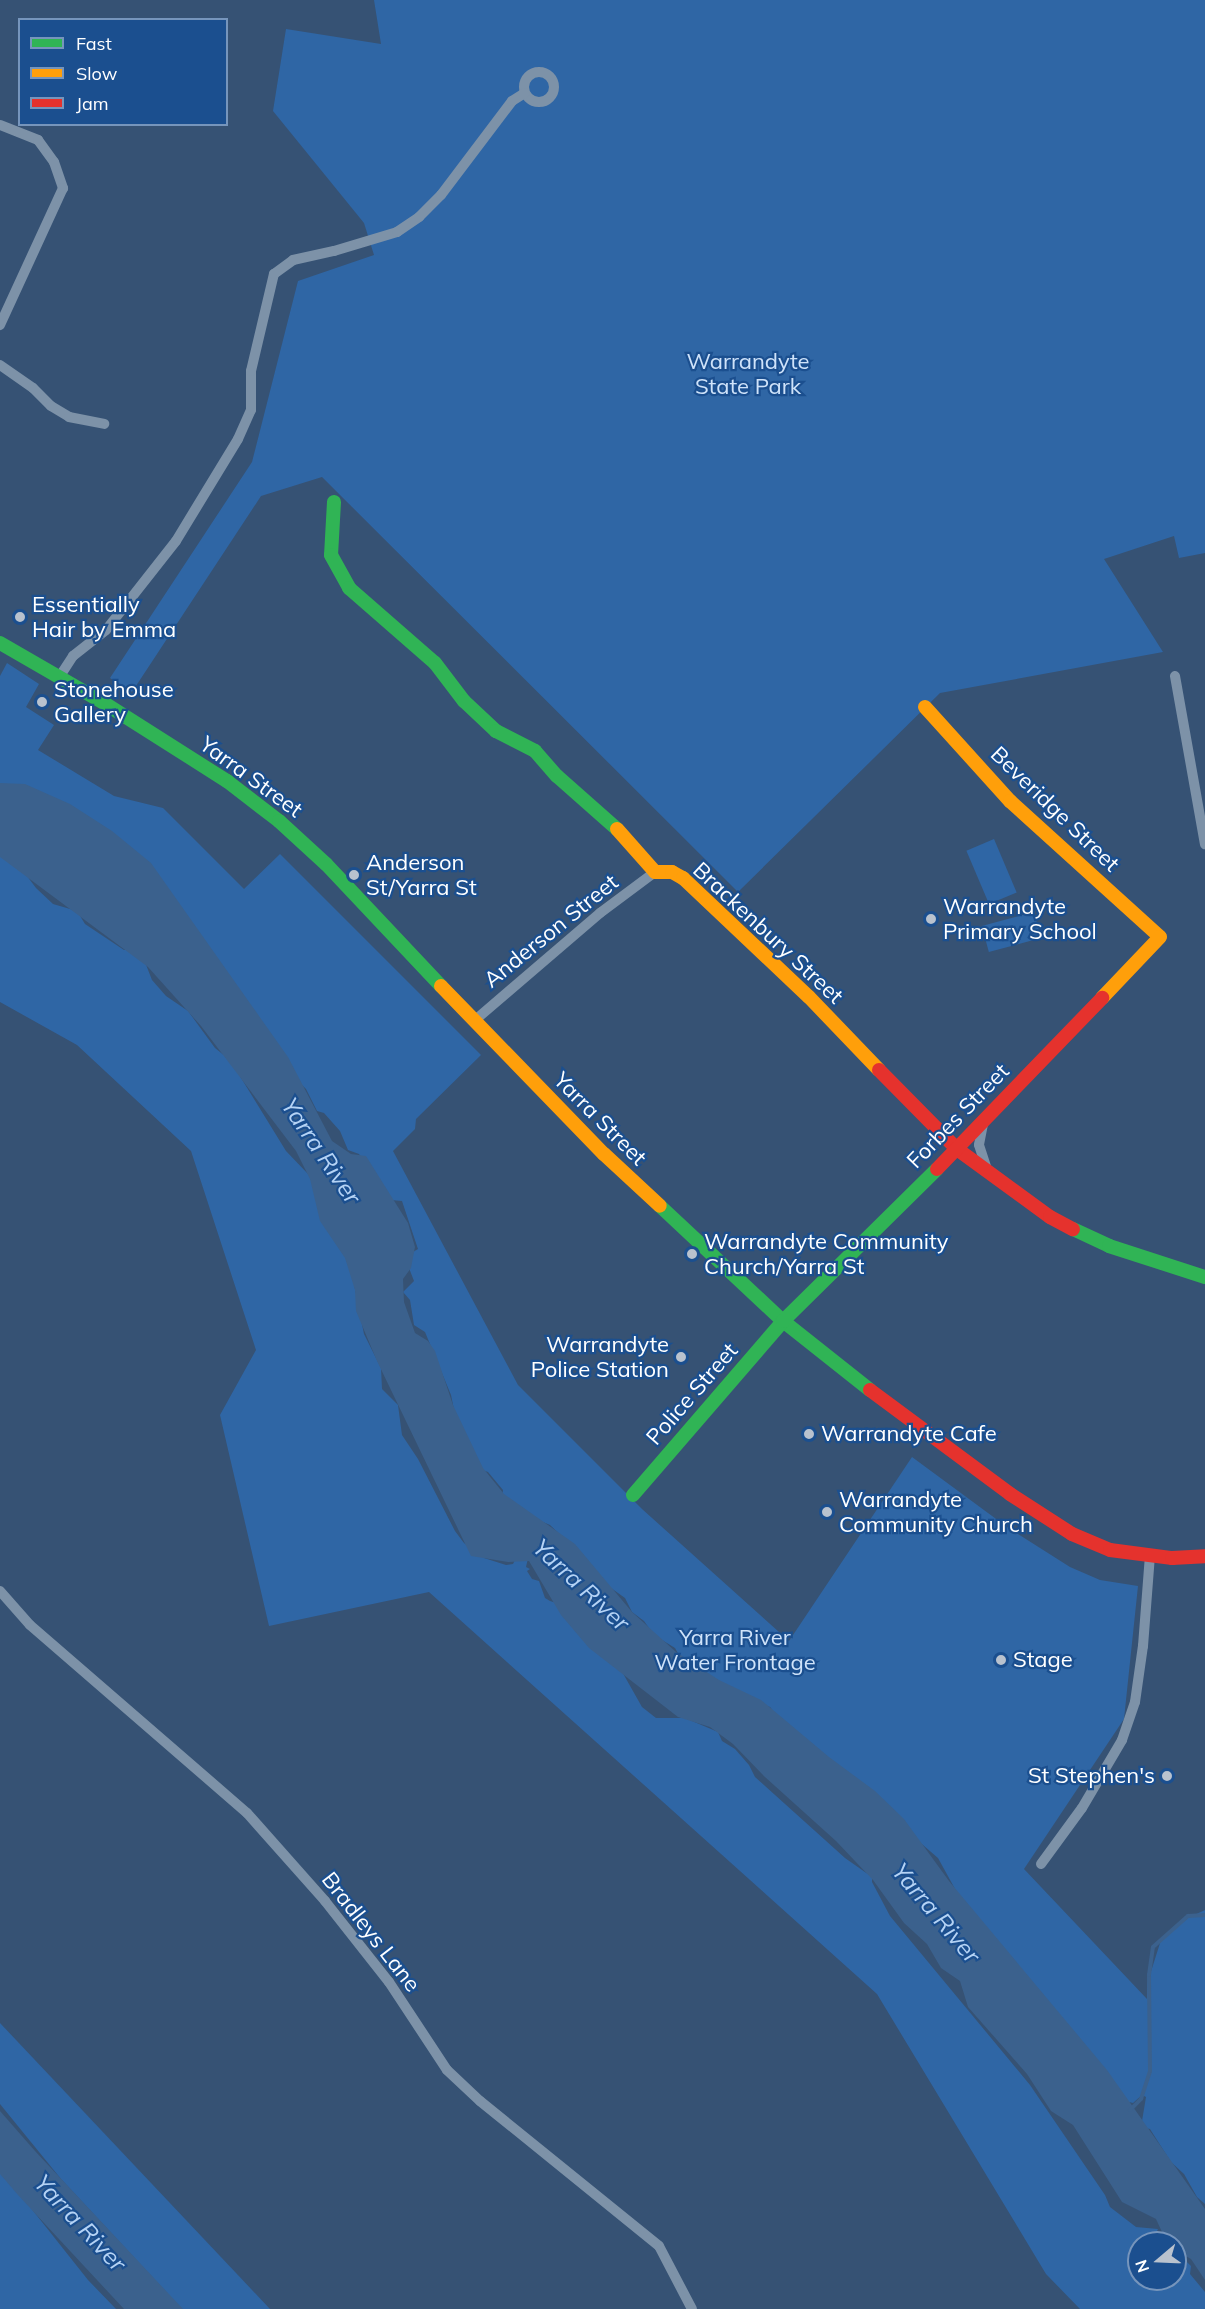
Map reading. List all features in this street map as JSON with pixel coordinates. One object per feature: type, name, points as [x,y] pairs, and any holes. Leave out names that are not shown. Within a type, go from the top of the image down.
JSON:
[{"type":"street","points":[[60,676],[73,656],[106,630],[176,540],[238,439],[251,410],[251,371],[274,274],[293,260],[334,251],[397,232],[418,218],[441,195],[512,101],[525,93]]},
{"type":"street","points":[[0,125],[38,140],[54,162],[63,188],[0,325]]},
{"type":"street","points":[[0,365],[69,417],[104,424]]},
{"type":"street","name":"Brackenbury Street","points":[[334,502],[331,555],[349,588],[435,663],[464,700],[496,731],[535,751],[557,776],[625,836],[655,872],[672,872],[683,878],[809,998],[894,1088],[957,1149],[1050,1217],[1109,1246],[1163,1266],[1205,1276]]},
{"type":"street","name":"Yarra Street","points":[[0,643],[60,676],[226,781],[279,821],[326,864],[474,1021],[604,1154],[783,1321],[905,1418],[1041,1515],[1072,1534],[1110,1550],[1150,1556],[1205,1556]]},
{"type":"street","points":[[1175,676],[1205,844]]},
{"type":"street","name":"Beveridge Street","points":[[925,707],[1010,801],[1160,937]]},
{"type":"street","name":"Anderson Street","points":[[474,1021],[565,942],[655,872]]},
{"type":"street","name":"Forbes Street","points":[[783,1321],[957,1149],[1160,937]]},
{"type":"street","points":[[984,1121],[979,1145],[989,1172]]},
{"type":"street","name":"Police Street","points":[[633,1495],[783,1321]]},
{"type":"street","points":[[1041,1864],[1082,1808],[1122,1740],[1137,1690],[1150,1556]]},
{"type":"street","name":"Bradleys Lane","points":[[0,1591],[30,1625],[247,1813],[325,1901],[390,1982],[447,2070],[480,2101],[659,2246],[692,2309]]},
{"type":"green space","name":"Warrandyte State Park","points":[[374,0],[1205,0],[1205,553],[1179,558],[1174,536],[1104,559],[1163,652],[940,693],[738,892],[322,477],[261,496],[132,692],[110,678],[252,462],[298,281],[374,255],[364,223],[273,111],[286,29],[381,44]]},
{"type":"green space","name":"Yarra River Water Frontage","points":[[7,663],[39,684],[26,707],[54,725],[38,750],[114,796],[163,808],[244,889],[280,854],[481,1055],[416,1119],[415,1129],[393,1151],[518,1385],[642,1509],[789,1641],[912,1457],[1007,1527],[1070,1567],[1100,1580],[1138,1586],[1124,1719],[1024,1869],[1147,1999],[1147,1984],[1161,1940],[1188,1918],[1205,1910],[1205,2204],[1197,2197],[1184,2174],[1171,2162],[1150,2129],[1145,2128],[1142,2121],[1146,2097],[1142,2095],[1133,2103],[1129,2102],[960,1898],[938,1858],[783,1724],[770,1707],[754,1702],[680,1657],[675,1648],[654,1635],[644,1621],[632,1612],[625,1598],[604,1583],[592,1565],[550,1525],[522,1513],[502,1499],[503,1490],[488,1472],[465,1464],[451,1395],[425,1332],[414,1325],[410,1300],[403,1292],[414,1281],[409,1268],[413,1252],[418,1249],[402,1201],[391,1200],[359,1154],[348,1150],[340,1131],[324,1113],[317,1111],[306,1089],[0,783],[0,676]]},
{"type":"green space","points":[[994,839],[1017,892],[989,904],[966,851]]},
{"type":"green space","points":[[0,855],[21,868],[36,888],[53,904],[77,911],[85,924],[124,950],[136,949],[143,957],[152,980],[166,996],[188,1011],[215,1048],[230,1060],[286,1151],[309,1175],[350,1264],[364,1334],[381,1368],[382,1389],[398,1405],[402,1435],[418,1459],[455,1531],[464,1543],[484,1558],[506,1565],[513,1564],[516,1558],[528,1558],[526,1567],[530,1569],[527,1571],[532,1579],[539,1581],[545,1598],[569,1607],[616,1661],[642,1707],[656,1718],[685,1718],[718,1732],[722,1741],[735,1749],[749,1765],[755,1777],[845,1858],[872,1877],[872,1882],[890,1916],[1030,2085],[1105,2195],[1110,2207],[1136,2227],[1158,2229],[1157,2231],[1127,2231],[1127,2291],[1187,2291],[1187,2262],[1191,2266],[1190,2274],[1205,2292],[1205,2309],[1080,2309],[1046,2274],[877,1994],[429,1592],[269,1626],[220,1415],[256,1350],[191,1151],[77,1045],[0,1002]]},
{"type":"green space","points":[[1034,912],[1041,938],[989,952],[982,926]]},
{"type":"green space","points":[[0,2023],[270,2309],[182,2309],[61,2179],[0,2104]]},
{"type":"green space","points":[[0,2164],[19,2193],[88,2280],[116,2309],[0,2309]]},
{"type":"water","name":"Yarra River","points":[[0,783],[25,784],[70,804],[112,831],[151,863],[288,1057],[332,1141],[351,1154],[366,1156],[408,1223],[415,1247],[411,1268],[403,1279],[404,1302],[415,1333],[428,1341],[435,1351],[453,1405],[483,1468],[504,1494],[575,1544],[632,1612],[676,1652],[719,1680],[761,1700],[829,1757],[875,1791],[904,1819],[949,1881],[1107,2070],[1205,2209],[1205,2280],[1187,2257],[1187,2231],[1162,2231],[1156,2219],[1122,2202],[1073,2125],[1051,2111],[1027,2074],[968,2007],[960,1981],[941,1968],[927,1944],[904,1923],[873,1880],[836,1841],[765,1777],[733,1744],[710,1727],[678,1717],[589,1648],[561,1615],[529,1561],[508,1562],[471,1556],[377,1361],[356,1311],[355,1290],[345,1258],[320,1221],[310,1179],[296,1151],[201,1026],[148,967],[0,857]]},
{"type":"water","name":"Yarra River","points":[[0,2111],[183,2309],[124,2309],[18,2195],[0,2174]]},
{"type":"waterway","points":[[1130,2110],[1141,2099],[1150,2071],[1149,1975],[1153,1947],[1188,1916],[1205,1915]]},
{"type":"traffic: fast","points":[[334,502],[331,555],[349,588],[435,663],[464,701],[496,731],[535,751],[557,776],[617,829]]},
{"type":"traffic: fast","points":[[0,643],[104,703],[227,781],[279,821],[326,864],[441,986]]},
{"type":"traffic: fast","points":[[633,1495],[783,1321],[937,1169]]},
{"type":"traffic: fast","points":[[660,1206],[783,1321],[870,1390]]},
{"type":"traffic: fast","points":[[1073,1229],[1109,1246],[1205,1277]]},
{"type":"traffic: slow","points":[[925,707],[1010,801],[1160,937],[1102,998]]},
{"type":"traffic: slow","points":[[617,829],[655,872],[672,872],[683,878],[809,997],[879,1070]]},
{"type":"traffic: slow","points":[[441,986],[604,1154],[660,1206]]},
{"type":"traffic: jam","points":[[937,1169],[1102,998]]},
{"type":"traffic: jam","points":[[879,1070],[957,1149],[1050,1217],[1073,1229]]},
{"type":"traffic: jam","points":[[870,1390],[1010,1494],[1072,1534],[1110,1550],[1172,1558],[1205,1556]]},
{"type":"place","name":"Essentially Hair by Emma","points":[[20,617]]},
{"type":"place","name":"Stonehouse Gallery","points":[[42,702]]},
{"type":"place","name":"Anderson St/Yarra St","points":[[354,875]]},
{"type":"place","name":"Warrandyte Primary School","points":[[931,919]]},
{"type":"place","name":"Warrandyte Community Church/Yarra St","points":[[692,1254]]},
{"type":"place","name":"Warrandyte Police Station","points":[[681,1357]]},
{"type":"place","name":"Warrandyte Cafe","points":[[809,1434]]},
{"type":"place","name":"Warrandyte Community Church","points":[[827,1512]]},
{"type":"place","name":"Stage","points":[[1001,1660]]},
{"type":"place","name":"St Stephen's","points":[[1167,1776]]}]
